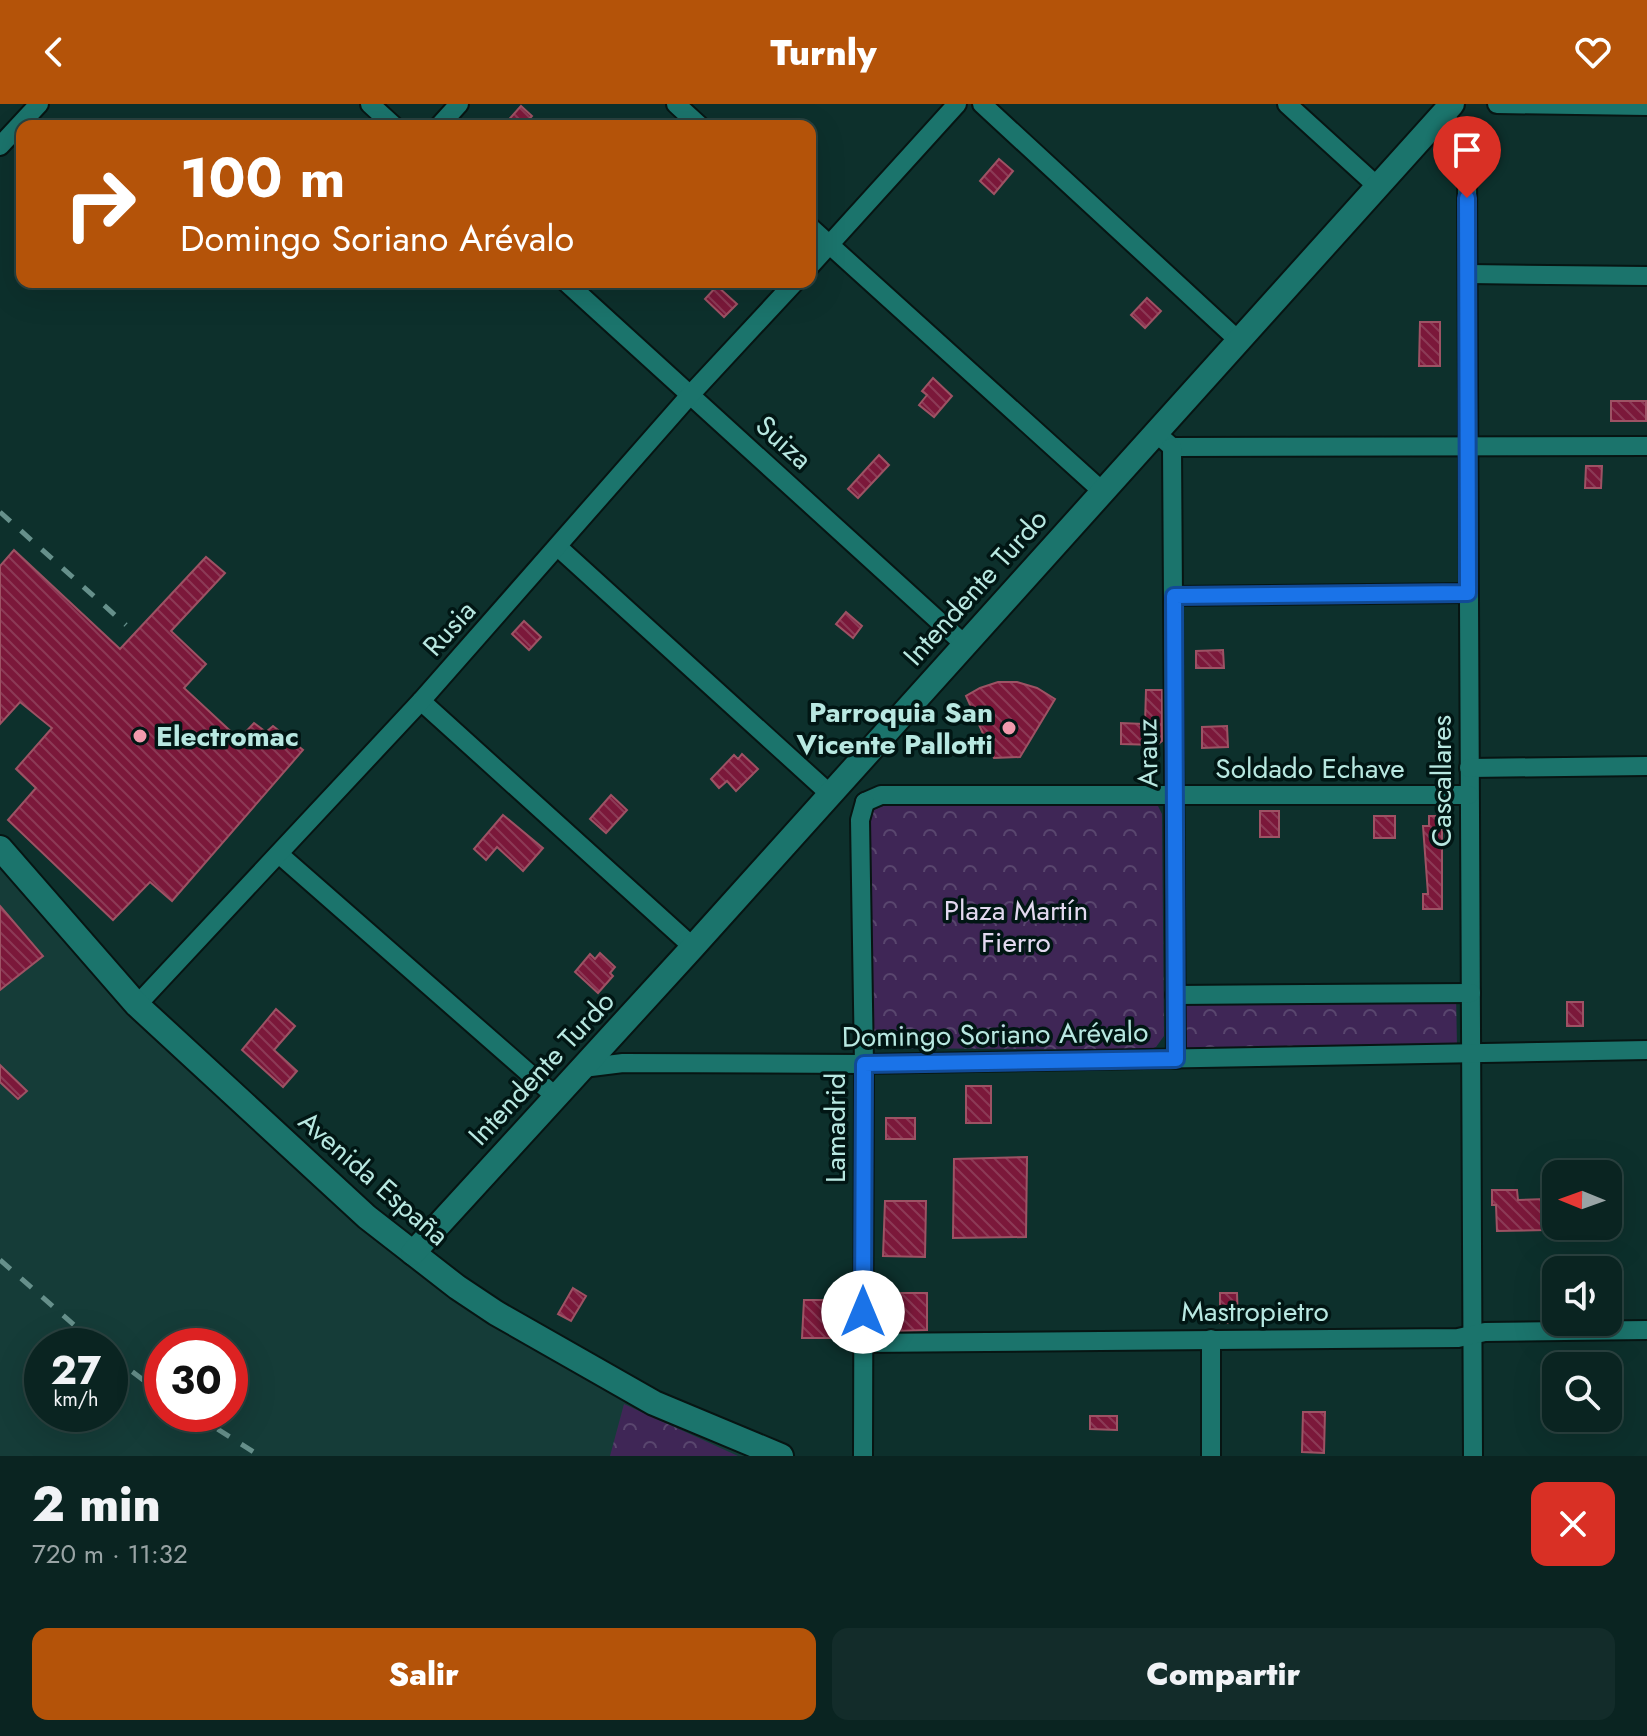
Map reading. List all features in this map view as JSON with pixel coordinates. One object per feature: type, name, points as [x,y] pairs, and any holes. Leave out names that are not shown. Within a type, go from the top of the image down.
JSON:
[{"type":"street","points":[[24,120],[39,104]]},
{"type":"street","points":[[370,104],[387,120]]},
{"type":"street","points":[[444,120],[459,104]]},
{"type":"street","points":[[676,104],[693,120]]},
{"type":"street","points":[[816,259],[957,104]]},
{"type":"street","points":[[982,104],[1238,340]]},
{"type":"street","points":[[1287,104],[1377,186]]},
{"type":"street","points":[[1497,104],[1647,106]]},
{"type":"street","name":"Intendente Turdo","points":[[413,1253],[693,947],[1102,491],[1164,440],[1238,340],[1447,110]]},
{"type":"street","name":"Cascallares","points":[[1447,110],[1463,138],[1467,173],[1473,1456]]},
{"type":"street","points":[[0,146],[16,129]]},
{"type":"street","points":[[816,233],[1102,491]]},
{"type":"street","points":[[1468,274],[1647,276]]},
{"type":"street","name":"Suiza","points":[[573,288],[964,644]]},
{"type":"street","name":"Rusia","points":[[137,1005],[421,701],[690,395],[789,288]]},
{"type":"street","points":[[1164,440],[1468,447],[1647,446]]},
{"type":"street","name":"Arauz","points":[[1164,440],[1174,596],[1176,1059]]},
{"type":"street","points":[[558,547],[836,788],[865,802]]},
{"type":"street","points":[[1174,596],[1468,593]]},
{"type":"street","points":[[421,701],[693,947]]},
{"type":"street","points":[[1469,768],[1647,766]]},
{"type":"street","name":"Soldado Echave","points":[[865,802],[881,795],[1469,795]]},
{"type":"street","name":"Lamadrid","points":[[863,1456],[864,1064],[860,820],[865,802]]},
{"type":"street","name":"Avenida España","points":[[0,848],[137,1005],[367,1217],[413,1253],[496,1313],[654,1403],[781,1456]]},
{"type":"street","points":[[280,855],[555,1096]]},
{"type":"street","points":[[1175,995],[1471,993]]},
{"type":"street","name":"Domingo Soriano Arévalo","points":[[583,1068],[623,1063],[864,1064],[1647,1050]]},
{"type":"street","name":"Mastropietro","points":[[862,1343],[1458,1338],[1472,1334],[1647,1330]]},
{"type":"street","points":[[1211,1339],[1211,1456]]},
{"type":"shaded area","points":[[0,843],[122,988],[367,1217],[622,1385],[783,1456],[0,1456]]},
{"type":"green space","name":"Plaza Martín Fierro","points":[[1150,803],[1158,806],[1162,814],[1164,1036],[1156,1047],[1148,1050],[876,1048],[871,1043],[868,823],[871,811],[886,805]]},
{"type":"green space","points":[[1456,993],[1457,1047],[1183,1048],[1183,997]]},
{"type":"green space","points":[[624,1404],[738,1456],[610,1456]]},
{"type":"building","points":[[521,106],[532,116],[528,120],[508,120]]},
{"type":"building","points":[[999,159],[1013,171],[994,194],[980,181]]},
{"type":"building","points":[[715,288],[719,288],[737,304],[724,317],[705,299]]},
{"type":"building","points":[[1147,298],[1161,311],[1145,328],[1131,315]]},
{"type":"building","points":[[1420,322],[1440,322],[1440,366],[1419,366]]},
{"type":"building","points":[[933,378],[952,396],[934,417],[919,405],[927,395],[922,391]]},
{"type":"building","points":[[1611,401],[1646,401],[1646,421],[1611,421]]},
{"type":"building","points":[[879,455],[889,465],[858,498],[848,489]]},
{"type":"building","points":[[1586,466],[1602,466],[1601,488],[1585,488]]},
{"type":"building","name":"Electromac","points":[[14,550],[120,649],[206,557],[225,573],[171,631],[206,664],[184,688],[239,739],[254,723],[266,732],[273,726],[303,750],[172,901],[150,882],[113,920],[8,820],[36,788],[16,769],[52,728],[20,702],[0,724],[0,566]]},
{"type":"building","points":[[846,612],[862,626],[853,638],[836,624]]},
{"type":"building","points":[[524,621],[541,637],[529,650],[512,634]]},
{"type":"building","points":[[1223,650],[1224,668],[1196,668],[1196,651]]},
{"type":"building","name":"Parroquia San Vicente Pallotti","points":[[998,682],[1017,682],[1037,688],[1055,699],[1020,757],[994,758],[966,696]]},
{"type":"building","points":[[1146,690],[1162,690],[1162,741],[1157,745],[1121,744],[1121,723],[1145,724]]},
{"type":"building","points":[[1227,726],[1228,747],[1202,748],[1202,727]]},
{"type":"building","points":[[742,754],[758,769],[736,791],[727,781],[719,788],[711,779],[734,755],[738,759]]},
{"type":"building","points":[[611,795],[627,810],[606,833],[590,819]]},
{"type":"building","points":[[1260,811],[1279,811],[1279,837],[1260,837]]},
{"type":"building","points":[[503,815],[543,848],[523,871],[497,847],[486,860],[474,849]]},
{"type":"building","points":[[1374,816],[1395,816],[1395,838],[1374,838]]},
{"type":"building","points":[[1429,816],[1442,816],[1442,909],[1423,909],[1423,894],[1428,894],[1423,826],[1429,826]]},
{"type":"building","points":[[0,906],[43,956],[0,990]]},
{"type":"building","points":[[600,953],[615,967],[610,973],[613,976],[598,993],[575,972],[590,954],[595,959]]},
{"type":"building","points":[[1567,1002],[1583,1002],[1583,1026],[1567,1026]]},
{"type":"building","points":[[276,1009],[295,1026],[274,1050],[297,1071],[283,1087],[242,1050]]},
{"type":"building","points":[[0,1065],[27,1091],[18,1099],[0,1082]]},
{"type":"building","points":[[966,1086],[991,1086],[991,1123],[966,1123]]},
{"type":"building","points":[[886,1118],[915,1118],[915,1139],[886,1139]]},
{"type":"building","points":[[1027,1157],[1026,1237],[953,1238],[954,1159]]},
{"type":"building","points":[[1492,1190],[1517,1190],[1518,1200],[1542,1199],[1542,1230],[1497,1231],[1496,1205],[1492,1205]]},
{"type":"building","points":[[885,1201],[926,1201],[925,1257],[883,1256]]},
{"type":"building","points":[[573,1288],[586,1296],[571,1321],[558,1314]]},
{"type":"building","points":[[898,1293],[927,1293],[927,1330],[898,1331]]},
{"type":"building","points":[[1220,1293],[1237,1293],[1238,1323],[1220,1323]]},
{"type":"building","points":[[804,1300],[831,1300],[830,1338],[802,1338]]},
{"type":"building","points":[[1303,1412],[1325,1412],[1324,1453],[1302,1452]]},
{"type":"building","points":[[1090,1416],[1117,1416],[1117,1430],[1090,1429]]},
{"type":"railway","points":[[0,512],[126,625]]},
{"type":"railway","points":[[0,1260],[77,1328]]},
{"type":"railway","points":[[128,1368],[144,1380]]},
{"type":"railway","points":[[222,1432],[260,1456]]},
{"type":"place","name":"Parroquia San Vicente Pallotti","points":[[1009,728]]},
{"type":"place","name":"Electromac","points":[[140,736]]},
{"type":"route","points":[[863,1312],[864,1064],[1176,1059],[1174,596],[1468,593],[1467,198]]}]
